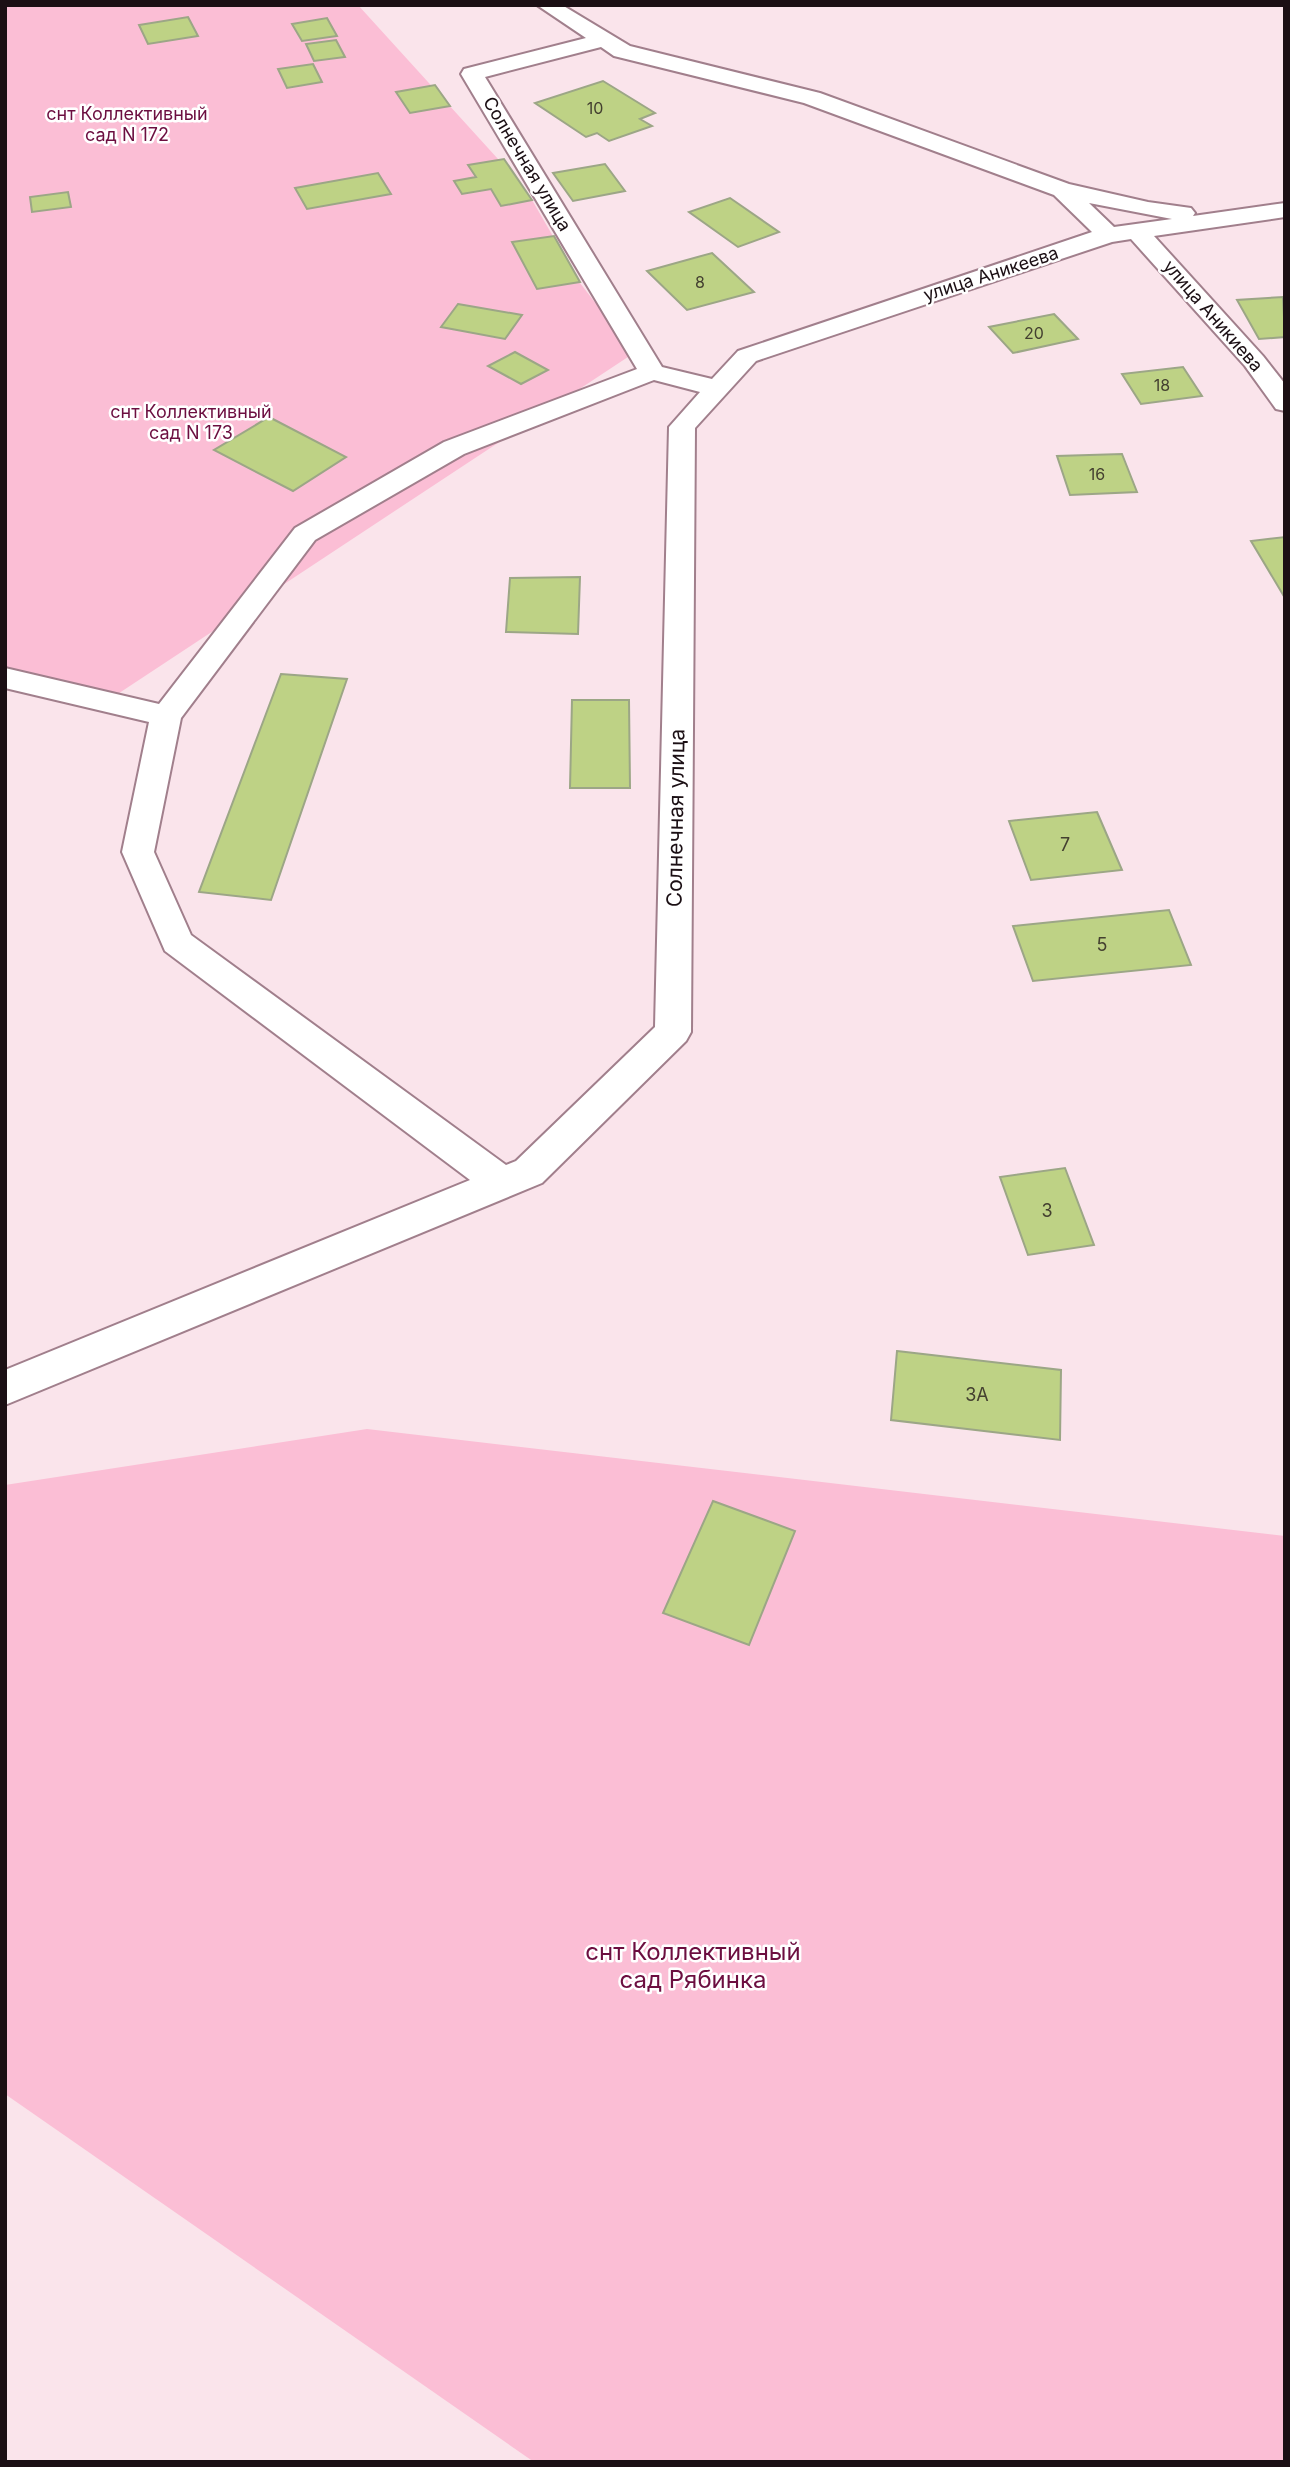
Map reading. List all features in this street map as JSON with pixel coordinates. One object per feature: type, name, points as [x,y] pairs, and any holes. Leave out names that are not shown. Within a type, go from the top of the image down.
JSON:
[{"type":"street","points":[[547,5],[622,51],[812,98],[1062,190],[1148,209],[1230,218]]},
{"type":"street","name":"Солнечная улица","points":[[604,40],[472,74],[652,372]]},
{"type":"street","points":[[1062,190],[1108,235]]},
{"type":"street","name":"улица Аникеева","points":[[717,388],[747,356],[1108,235],[1285,209]]},
{"type":"street","name":"улица Аникиева","points":[[1138,232],[1254,361],[1285,403]]},
{"type":"street","points":[[502,1183],[177,942],[138,852],[166,716],[305,534],[454,448],[652,372],[717,388]]},
{"type":"street","name":"Солнечная улица","points":[[5,1388],[529,1172],[673,1032],[682,427],[717,388]]},
{"type":"street","points":[[5,678],[166,716]]},
{"type":"green space","name":"снт Коллективный сад N 173","points":[[5,5],[358,5],[532,200],[580,283],[634,353],[98,707],[5,688]]},
{"type":"green space","name":"снт Коллективный сад Рябинка","points":[[367,1429],[1285,1536],[1285,2462],[534,2462],[5,2094],[5,1485]]},
{"type":"building","points":[[188,17],[198,36],[148,44],[139,25]]},
{"type":"building","points":[[327,18],[337,36],[302,41],[292,24]]},
{"type":"building","points":[[336,40],[345,57],[314,61],[306,44]]},
{"type":"building","points":[[313,64],[322,82],[287,88],[278,69]]},
{"type":"building","points":[[603,81],[655,113],[640,119],[652,126],[609,141],[597,133],[586,137],[535,103]]},
{"type":"building","points":[[435,85],[450,106],[410,113],[396,92]]},
{"type":"building","points":[[504,159],[532,200],[501,206],[491,189],[462,194],[454,181],[476,177],[468,165]]},
{"type":"building","points":[[605,164],[625,191],[573,201],[553,173]]},
{"type":"building","points":[[378,173],[391,194],[307,209],[295,188]]},
{"type":"building","points":[[68,192],[71,207],[32,212],[30,197]]},
{"type":"building","points":[[730,198],[779,232],[738,247],[689,212]]},
{"type":"building","points":[[554,236],[580,282],[537,289],[512,242]]},
{"type":"building","points":[[712,253],[754,292],[687,310],[647,271]]},
{"type":"building","points":[[1283,297],[1285,337],[1259,339],[1237,300]]},
{"type":"building","points":[[458,304],[522,315],[505,339],[441,327]]},
{"type":"building","points":[[1054,314],[1078,339],[1013,353],[989,327]]},
{"type":"building","points":[[515,352],[548,370],[521,384],[488,366]]},
{"type":"building","points":[[1183,367],[1202,396],[1141,404],[1122,374]]},
{"type":"building","points":[[269,417],[346,457],[293,491],[214,450]]},
{"type":"building","points":[[1122,454],[1137,492],[1070,495],[1057,456]]},
{"type":"building","points":[[1285,537],[1285,598],[1251,541]]},
{"type":"building","points":[[580,577],[578,634],[506,632],[510,578]]},
{"type":"building","points":[[281,674],[347,679],[271,900],[199,892]]},
{"type":"building","points":[[572,700],[629,700],[630,788],[570,788]]},
{"type":"building","points":[[1097,812],[1122,870],[1031,880],[1009,821]]},
{"type":"building","points":[[1169,910],[1191,965],[1033,981],[1013,926]]},
{"type":"building","points":[[1065,1168],[1094,1245],[1028,1255],[1000,1177]]},
{"type":"building","points":[[897,1351],[1061,1370],[1060,1440],[891,1420]]},
{"type":"building","points":[[713,1501],[795,1531],[749,1645],[663,1613]]},
{"type":"park label","name":"снт Коллективный сад N 172","points":[[127,124]]}]
